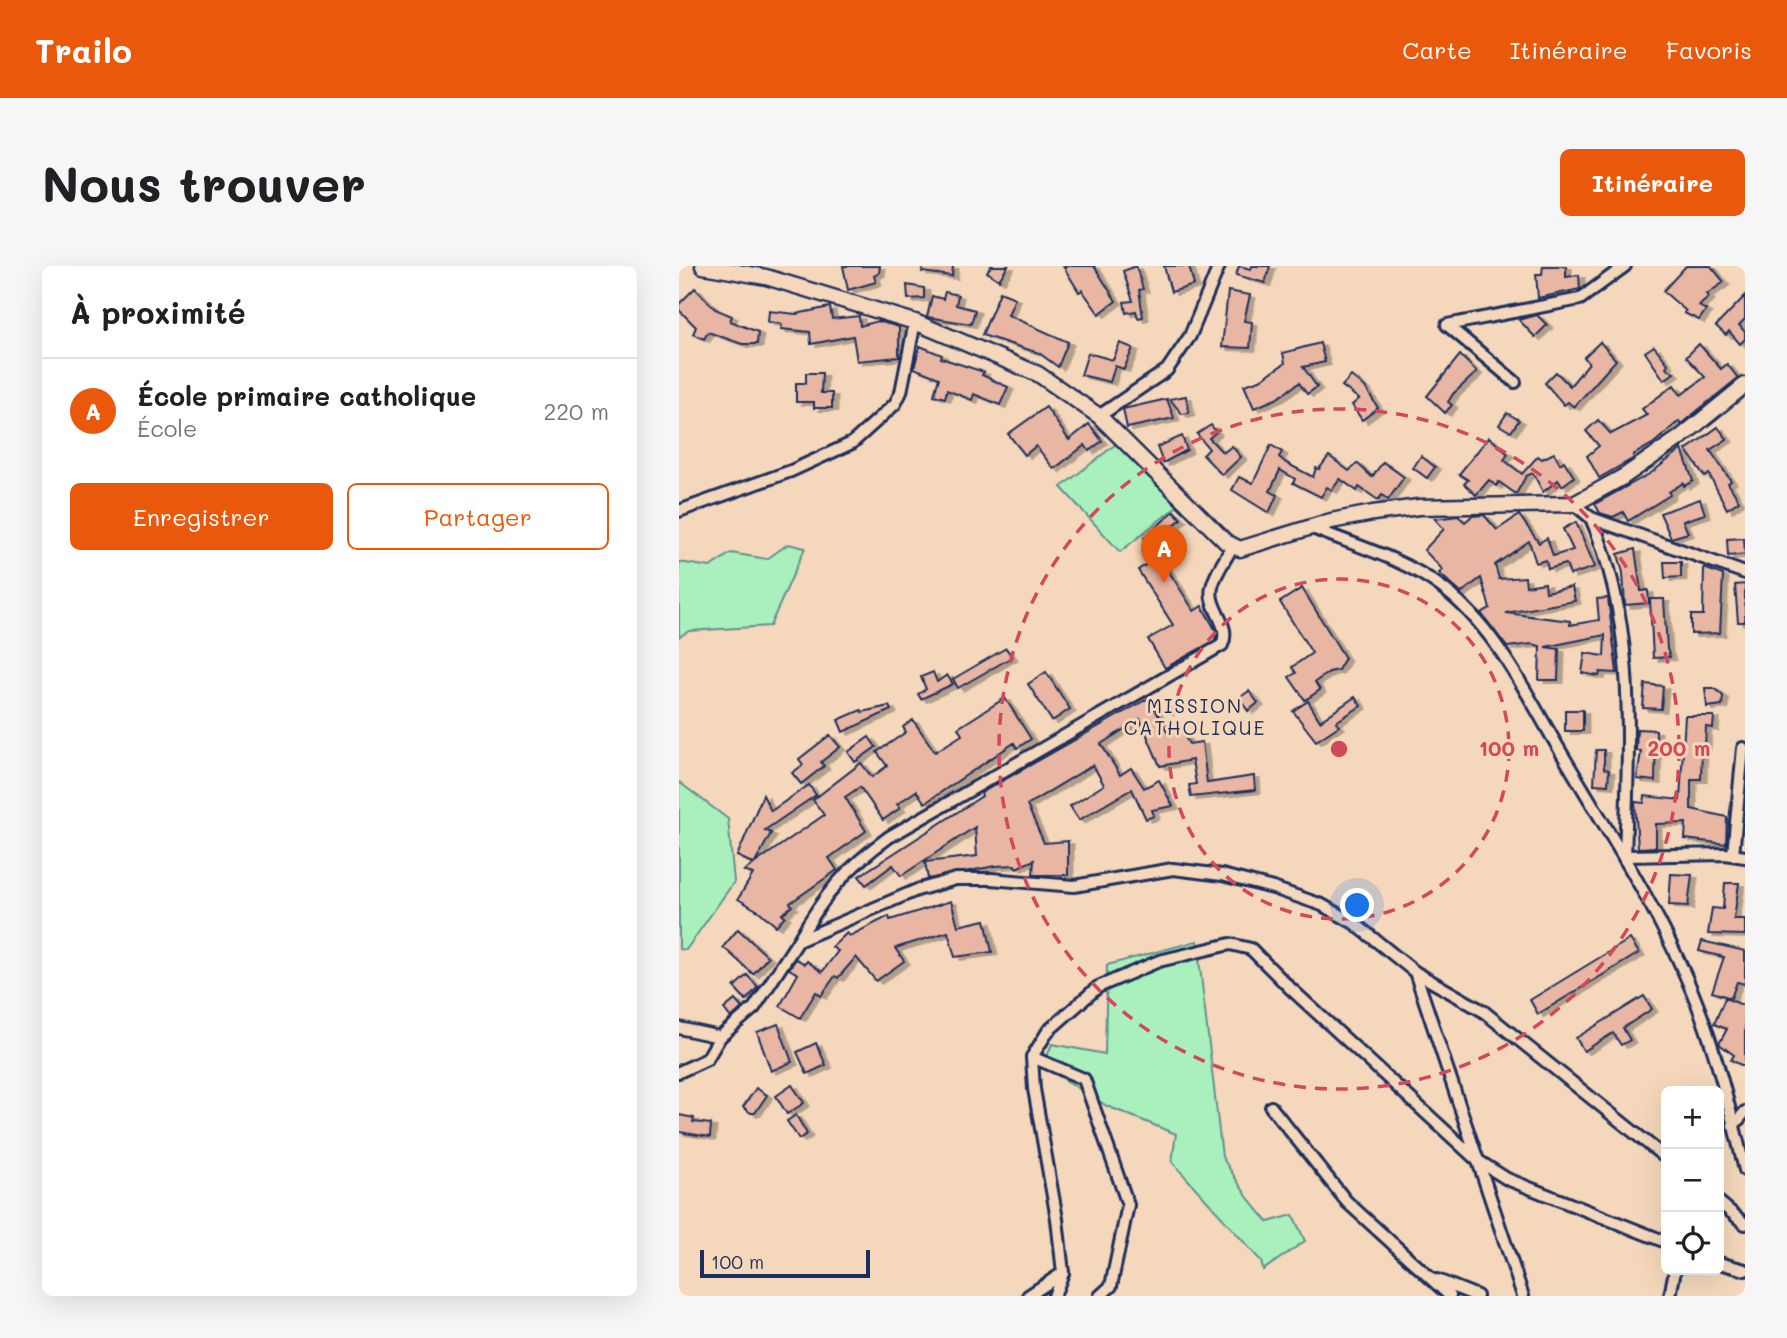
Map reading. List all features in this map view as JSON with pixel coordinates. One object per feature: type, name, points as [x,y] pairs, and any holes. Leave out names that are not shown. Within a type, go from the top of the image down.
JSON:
[{"type":"street","points":[[703,266],[766,277],[915,322],[1038,374],[1099,416],[1232,547],[1244,549],[1310,527],[1351,517],[1419,507],[1574,504],[1623,477],[1681,437],[1745,387]]},
{"type":"street","points":[[1515,382],[1447,326],[1580,299],[1625,266]]},
{"type":"street","points":[[1099,416],[1167,370],[1190,336],[1217,268]]},
{"type":"street","points":[[679,511],[791,471],[852,443],[895,404],[901,392],[915,322]]},
{"type":"street","points":[[1574,504],[1591,518],[1745,573]]},
{"type":"street","points":[[1591,518],[1612,573],[1626,656],[1625,860]]},
{"type":"street","points":[[1310,527],[1408,567],[1439,585],[1466,609],[1509,663],[1625,860],[1673,951],[1702,1017],[1745,1170]]},
{"type":"street","points":[[679,1072],[706,1059],[720,1037],[754,1008],[836,882],[855,862],[890,837],[1223,645],[1225,628],[1212,600],[1212,587],[1232,547]]},
{"type":"street","points":[[1625,860],[1739,856],[1743,748]]},
{"type":"street","points":[[798,942],[918,890],[956,879],[1074,886],[1173,869],[1222,875],[1322,905],[1354,923],[1415,972],[1483,1011],[1661,1154]]},
{"type":"street","points":[[1054,1296],[1063,1273],[1057,1219],[1034,1089],[1032,1056],[1048,1031],[1098,987],[1159,961],[1210,947],[1242,944],[1251,948],[1477,1160],[1507,1180],[1661,1240]]},
{"type":"street","points":[[1415,972],[1523,1296]]},
{"type":"street","points":[[679,1028],[720,1037]]},
{"type":"street","points":[[1032,1056],[1084,1079],[1128,1205],[1111,1286],[1100,1296]]},
{"type":"street","points":[[1271,1107],[1347,1202],[1451,1296]]},
{"type":"street","points":[[1733,1126],[1745,1112]]},
{"type":"street","points":[[1724,1206],[1745,1224]]},
{"type":"street","points":[[1724,1264],[1745,1270]]},
{"type":"street","points":[[1028,1296],[1063,1273]]},
{"type":"street","points":[[1670,1296],[1674,1275]]},
{"type":"street","points":[[1428,1276],[1477,1296]]},
{"type":"green space","points":[[1121,440],[1181,503],[1120,552],[1061,487]]},
{"type":"green space","points":[[788,544],[805,548],[770,626],[689,631],[679,637],[679,562],[710,567],[731,553],[767,559]]},
{"type":"green space","points":[[679,782],[728,819],[734,882],[686,950],[679,949]]},
{"type":"green space","points":[[1197,941],[1222,1157],[1248,1198],[1268,1222],[1293,1215],[1305,1241],[1263,1270],[1261,1261],[1172,1162],[1176,1134],[1107,1106],[1043,1066],[1052,1044],[1105,1054],[1107,965]]},
{"type":"building","points":[[843,266],[880,266],[879,273],[874,276],[876,282],[848,290]]},
{"type":"building","points":[[923,266],[953,266],[952,276],[922,272]]},
{"type":"building","points":[[991,266],[1008,266],[999,280],[987,272]]},
{"type":"building","points":[[1063,266],[1094,266],[1116,301],[1099,314],[1082,290],[1079,292]]},
{"type":"building","points":[[1136,266],[1143,289],[1139,290],[1143,317],[1138,318],[1136,311],[1126,313],[1124,302],[1133,301],[1123,271]]},
{"type":"building","points":[[1164,266],[1189,266],[1194,285],[1171,292]]},
{"type":"building","points":[[1239,266],[1251,269],[1252,266],[1270,266],[1265,283],[1236,275]]},
{"type":"building","points":[[1543,266],[1566,266],[1566,277],[1579,275],[1580,289],[1538,298],[1536,274],[1542,274]]},
{"type":"building","points":[[1686,266],[1711,266],[1724,282],[1707,294],[1709,297],[1699,306],[1706,310],[1699,320],[1684,313],[1686,311],[1663,291]]},
{"type":"building","points":[[907,285],[924,288],[924,298],[908,299]]},
{"type":"building","points":[[695,288],[715,309],[732,316],[730,321],[758,332],[757,344],[742,344],[708,332],[704,339],[693,334],[696,327],[679,310],[679,304]]},
{"type":"building","points":[[1228,291],[1250,295],[1244,321],[1252,322],[1250,348],[1222,347]]},
{"type":"building","points":[[945,292],[958,295],[956,305],[975,310],[971,324],[927,317],[932,296],[943,299]]},
{"type":"building","points":[[1000,292],[1015,298],[1008,315],[1068,342],[1058,367],[1039,353],[982,335]]},
{"type":"building","points":[[1745,296],[1745,319],[1739,325],[1745,332],[1745,339],[1740,344],[1729,331],[1726,335],[1716,326]]},
{"type":"building","points":[[830,307],[832,319],[859,316],[860,326],[878,321],[899,327],[899,357],[857,361],[853,336],[811,344],[810,332],[781,329],[782,324],[768,322],[769,311],[796,314]]},
{"type":"building","points":[[1537,315],[1547,325],[1535,337],[1519,320]]},
{"type":"building","points":[[1600,342],[1616,360],[1574,407],[1568,402],[1564,405],[1545,383],[1556,372],[1570,386],[1589,363],[1584,357]]},
{"type":"building","points":[[1120,343],[1133,348],[1124,369],[1115,366],[1110,382],[1081,375],[1088,353],[1113,360]]},
{"type":"building","points":[[1320,343],[1325,362],[1303,367],[1317,387],[1307,394],[1299,383],[1276,399],[1254,408],[1244,385],[1260,380],[1285,363],[1283,353]]},
{"type":"building","points":[[1699,344],[1721,369],[1727,364],[1738,378],[1681,424],[1679,421],[1654,443],[1633,455],[1634,458],[1599,478],[1587,456],[1599,446],[1586,431],[1598,420],[1611,434],[1647,415],[1642,409],[1674,385],[1681,395],[1705,377],[1686,357]]},
{"type":"building","points":[[920,346],[942,355],[941,358],[984,372],[982,375],[1008,387],[1000,405],[974,394],[972,400],[947,390],[945,398],[934,395],[939,378],[914,368]]},
{"type":"building","points":[[1654,346],[1668,364],[1666,367],[1674,373],[1664,380],[1645,352]]},
{"type":"building","points":[[1460,355],[1477,372],[1453,394],[1448,402],[1452,405],[1445,413],[1427,396]]},
{"type":"building","points":[[806,373],[822,373],[821,393],[832,393],[832,408],[814,408],[814,402],[796,402],[796,383],[806,383]]},
{"type":"building","points":[[1351,376],[1365,387],[1378,408],[1362,420],[1352,405],[1359,399],[1342,386]]},
{"type":"building","points":[[1186,396],[1189,413],[1182,414],[1170,399]]},
{"type":"building","points":[[1167,399],[1174,418],[1127,428],[1123,409]]},
{"type":"building","points":[[1046,407],[1069,440],[1089,424],[1102,441],[1089,451],[1085,445],[1054,469],[1036,446],[1025,455],[1008,434]]},
{"type":"building","points":[[1507,413],[1519,420],[1511,432],[1499,425]]},
{"type":"building","points":[[1211,425],[1216,432],[1209,438],[1223,453],[1232,446],[1241,457],[1222,475],[1203,455],[1209,449],[1197,434]]},
{"type":"building","points":[[1718,427],[1727,439],[1710,450],[1731,481],[1728,483],[1739,501],[1727,509],[1709,474],[1705,477],[1686,450]]},
{"type":"building","points":[[1182,436],[1187,450],[1163,463],[1157,447]]},
{"type":"building","points":[[1489,437],[1508,454],[1504,460],[1522,474],[1538,456],[1542,459],[1554,453],[1560,464],[1564,461],[1574,477],[1562,486],[1558,480],[1543,492],[1533,473],[1526,476],[1516,494],[1499,482],[1496,486],[1489,480],[1476,495],[1464,484],[1468,480],[1459,474]]},
{"type":"building","points":[[1271,445],[1282,452],[1279,457],[1286,463],[1313,477],[1316,468],[1319,469],[1329,456],[1349,471],[1357,463],[1372,477],[1383,462],[1404,477],[1388,500],[1382,495],[1378,500],[1359,487],[1357,491],[1340,479],[1332,490],[1327,487],[1321,497],[1293,483],[1295,479],[1280,470],[1270,491],[1277,495],[1269,513],[1232,490],[1239,477],[1253,483]]},
{"type":"building","points":[[1682,449],[1693,481],[1684,486],[1683,483],[1669,492],[1670,495],[1628,521],[1623,512],[1613,517],[1600,513],[1595,504],[1651,473]]},
{"type":"building","points":[[1421,456],[1435,467],[1427,478],[1413,468]]},
{"type":"building","points":[[1700,499],[1705,514],[1683,521],[1688,533],[1671,538],[1660,513]]},
{"type":"building","points":[[1174,511],[1181,519],[1151,546],[1144,538]]},
{"type":"building","points":[[1484,515],[1497,530],[1519,515],[1539,543],[1547,538],[1553,556],[1573,550],[1563,529],[1576,522],[1595,567],[1570,575],[1566,564],[1548,569],[1546,560],[1536,563],[1529,541],[1495,565],[1499,579],[1525,577],[1526,586],[1545,583],[1546,592],[1572,587],[1575,601],[1506,613],[1570,621],[1570,625],[1599,620],[1597,599],[1608,598],[1617,673],[1600,672],[1599,676],[1582,673],[1585,653],[1604,656],[1605,635],[1545,647],[1559,649],[1558,680],[1539,680],[1540,646],[1532,644],[1507,647],[1481,613],[1490,608],[1481,578],[1461,593],[1439,573],[1443,570],[1424,550],[1444,529],[1435,519],[1458,516],[1465,522],[1472,516]]},
{"type":"building","points":[[1744,538],[1745,554],[1728,556],[1727,539]]},
{"type":"building","points":[[1635,549],[1641,591],[1648,590],[1649,603],[1625,605],[1623,573],[1618,554]]},
{"type":"building","points":[[1159,556],[1194,611],[1202,606],[1216,631],[1215,640],[1165,668],[1148,639],[1173,625],[1138,570]]},
{"type":"building","points":[[1664,562],[1681,562],[1681,577],[1665,578]]},
{"type":"building","points":[[1704,568],[1723,575],[1720,633],[1691,634],[1691,615],[1703,615]]},
{"type":"building","points":[[1745,584],[1745,622],[1738,622],[1735,585]]},
{"type":"building","points":[[1302,588],[1345,658],[1338,670],[1329,672],[1315,682],[1320,690],[1305,700],[1289,677],[1296,673],[1292,667],[1312,653],[1280,602]]},
{"type":"building","points":[[1650,599],[1664,599],[1667,649],[1670,657],[1653,658]]},
{"type":"building","points":[[1006,648],[1012,657],[958,688],[953,679]]},
{"type":"building","points":[[933,672],[937,682],[947,675],[953,684],[921,699],[918,694],[926,689],[921,677]]},
{"type":"building","points":[[1046,672],[1070,709],[1052,721],[1028,684]]},
{"type":"building","points":[[1645,684],[1663,686],[1661,709],[1643,708]]},
{"type":"building","points":[[1705,688],[1714,688],[1723,696],[1722,705],[1707,707]]},
{"type":"building","points":[[1249,691],[1258,703],[1248,711],[1239,698]]},
{"type":"building","points":[[1355,697],[1361,706],[1336,722],[1339,726],[1316,741],[1293,711],[1308,701],[1320,721]]},
{"type":"building","points":[[1005,698],[1031,739],[1017,748],[1014,743],[925,803],[916,791],[897,804],[900,808],[883,820],[860,787],[845,797],[866,831],[829,858],[837,870],[790,903],[792,906],[782,914],[785,916],[776,926],[760,912],[738,899],[753,874],[744,871],[754,864],[737,856],[763,795],[771,811],[809,785],[816,795],[765,830],[771,833],[755,863],[824,815],[813,800],[861,763],[872,777],[887,766],[877,752],[906,732],[903,727],[913,720],[935,752],[962,735],[958,728]]},
{"type":"building","points":[[1149,698],[1168,733],[1179,726],[1189,744],[1202,742],[1207,783],[1254,776],[1255,790],[1191,797],[1189,785],[1196,784],[1192,760],[1160,766],[1140,719],[1101,744],[1120,775],[1131,768],[1144,788],[1159,780],[1173,806],[1152,810],[1154,816],[1146,819],[1132,789],[1079,820],[1070,806],[1104,785],[1093,765],[1027,805],[1044,843],[1068,841],[1068,875],[1033,875],[1034,860],[1016,868],[1015,865],[995,866],[928,879],[925,862],[977,856],[975,827],[901,876],[893,865],[866,885],[859,876],[982,796],[981,793]]},
{"type":"building","points":[[889,706],[891,710],[843,732],[838,720],[861,710],[862,712]]},
{"type":"building","points":[[1565,710],[1583,710],[1583,731],[1565,731]]},
{"type":"building","points":[[1685,716],[1714,716],[1713,728],[1706,727],[1701,779],[1691,779],[1691,809],[1727,817],[1726,844],[1685,839],[1686,823],[1656,824],[1656,847],[1638,848],[1635,802],[1644,803],[1645,796],[1680,800]]},
{"type":"building","points":[[1637,729],[1656,730],[1655,781],[1637,779],[1641,751],[1636,751]]},
{"type":"building","points":[[830,735],[840,747],[821,762],[824,766],[801,784],[792,773],[803,765],[799,759]]},
{"type":"building","points":[[869,737],[876,747],[855,762],[848,752]]},
{"type":"building","points":[[1596,750],[1604,750],[1604,769],[1609,770],[1608,785],[1594,784]]},
{"type":"building","points":[[1671,874],[1692,875],[1688,906],[1669,905]]},
{"type":"building","points":[[1725,883],[1739,883],[1734,919],[1745,919],[1745,935],[1708,934],[1712,908],[1723,909]]},
{"type":"building","points":[[951,901],[958,926],[985,920],[992,952],[955,957],[948,932],[895,948],[904,961],[876,981],[856,957],[838,978],[835,976],[821,996],[816,992],[800,1018],[780,1006],[798,974],[789,969],[796,959],[805,964],[807,961],[822,972],[838,951],[832,947],[847,933],[850,936],[889,916],[890,920]]},
{"type":"building","points":[[738,929],[768,957],[753,974],[723,947]]},
{"type":"building","points":[[1630,939],[1639,953],[1538,1014],[1530,1000]]},
{"type":"building","points":[[1702,941],[1745,951],[1745,984],[1737,982],[1731,998],[1712,992],[1724,957],[1699,951]]},
{"type":"building","points":[[747,975],[758,987],[746,1000],[734,987]]},
{"type":"building","points":[[1644,996],[1652,1009],[1623,1028],[1630,1040],[1621,1045],[1613,1033],[1584,1051],[1576,1038]]},
{"type":"building","points":[[1725,998],[1745,1006],[1745,1067],[1731,1060],[1734,1055],[1719,1044],[1727,1029],[1714,1024]]},
{"type":"building","points":[[735,1000],[742,1008],[731,1018],[724,1009]]},
{"type":"building","points":[[778,1024],[792,1062],[771,1071],[757,1032]]},
{"type":"building","points":[[816,1043],[826,1065],[807,1074],[797,1052]]},
{"type":"building","points":[[792,1085],[804,1103],[787,1114],[776,1096]]},
{"type":"building","points":[[756,1088],[767,1095],[755,1113],[751,1113],[743,1107]]},
{"type":"building","points":[[679,1115],[694,1118],[693,1122],[711,1124],[710,1137],[679,1132]]},
{"type":"building","points":[[796,1115],[807,1134],[799,1139],[787,1121]]},
{"type":"place","name":"École primaire catholique","points":[[1164,583]]},
{"type":"district","name":"MISSION CATHOLIQUE","points":[[1195,717]]}]
